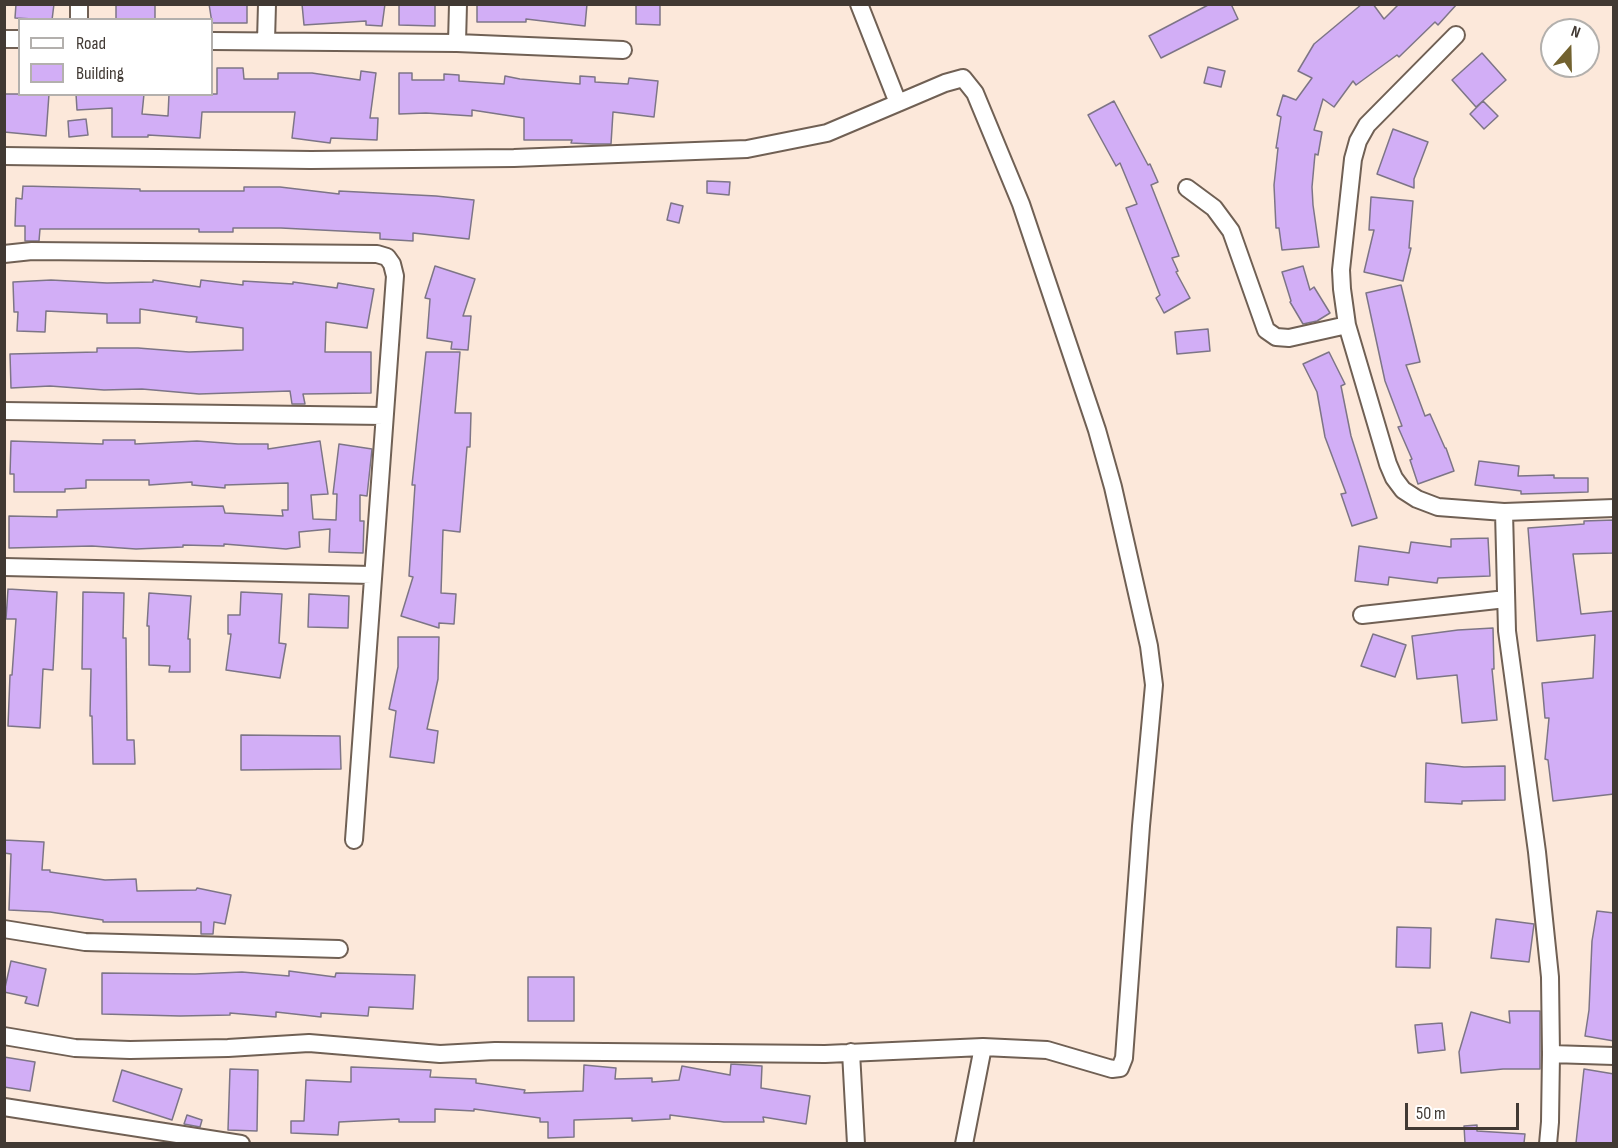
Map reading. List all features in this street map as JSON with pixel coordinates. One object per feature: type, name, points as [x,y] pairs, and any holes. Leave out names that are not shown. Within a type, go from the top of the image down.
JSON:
[{"type":"street","points":[[266,41],[267,4]]},
{"type":"street","points":[[458,4],[458,44]]},
{"type":"street","points":[[859,4],[898,103]]},
{"type":"street","points":[[1456,34],[1367,125],[1358,141],[1353,159],[1341,270],[1347,325],[1388,464],[1403,490],[1417,499],[1438,507],[1504,512],[1614,508]]},
{"type":"street","points":[[213,41],[458,44],[623,50]]},
{"type":"street","points":[[4,156],[311,160],[502,158],[747,149],[827,133],[945,83],[963,78],[975,93],[1021,204],[1097,430],[1137,590],[1149,646],[1154,685],[1141,826],[1125,1058],[1120,1068],[1112,1069],[1047,1050],[983,1047],[851,1052],[495,1051],[427,1054],[309,1043],[228,1048],[130,1050],[75,1048],[4,1036]]},
{"type":"street","points":[[1187,188],[1214,208],[1231,231],[1266,330],[1276,337],[1289,338],[1347,325]]},
{"type":"street","points":[[4,254],[44,251],[377,254],[387,257],[392,264],[395,276],[354,840]]},
{"type":"street","points":[[4,411],[384,416]]},
{"type":"street","points":[[1504,512],[1507,631],[1538,852],[1550,977],[1551,1054],[1548,1143]]},
{"type":"street","points":[[4,567],[372,575]]},
{"type":"street","points":[[1362,615],[1506,599]]},
{"type":"street","points":[[4,929],[85,942],[339,949]]},
{"type":"street","points":[[964,1143],[983,1047]]},
{"type":"street","points":[[851,1052],[856,1143]]},
{"type":"street","points":[[1551,1054],[1614,1056]]},
{"type":"street","points":[[4,1107],[241,1143]]},
{"type":"building","points":[[16,4],[54,4],[52,18],[15,18]]},
{"type":"building","points":[[116,4],[155,4],[155,18],[116,18]]},
{"type":"building","points":[[209,4],[247,4],[247,23],[213,23]]},
{"type":"building","points":[[302,4],[385,4],[382,26],[366,25],[366,21],[304,25]]},
{"type":"building","points":[[399,4],[435,4],[435,26],[399,25]]},
{"type":"building","points":[[477,4],[587,4],[585,26],[526,19],[526,22],[477,22]]},
{"type":"building","points":[[636,4],[660,4],[660,25],[636,24]]},
{"type":"building","points":[[1210,4],[1231,4],[1238,19],[1161,58],[1149,36]]},
{"type":"building","points":[[1362,4],[1373,4],[1384,19],[1399,4],[1457,4],[1438,25],[1435,22],[1399,57],[1397,55],[1356,85],[1353,81],[1334,107],[1323,99],[1314,130],[1322,132],[1318,155],[1315,154],[1312,187],[1319,247],[1282,250],[1279,228],[1276,228],[1274,185],[1281,117],[1277,115],[1283,95],[1296,100],[1312,78],[1298,71],[1314,44]]},
{"type":"building","points":[[1482,53],[1506,80],[1476,107],[1452,80]]},
{"type":"building","points":[[1208,67],[1225,71],[1221,87],[1204,83]]},
{"type":"building","points":[[217,68],[243,68],[244,79],[278,79],[278,73],[312,73],[360,80],[361,71],[376,73],[370,118],[378,118],[377,140],[331,138],[330,143],[292,138],[295,112],[202,112],[200,138],[148,135],[148,137],[112,137],[112,108],[77,110],[76,96],[144,96],[142,114],[168,116],[169,96],[213,96],[217,94]]},
{"type":"building","points":[[399,73],[412,73],[412,80],[444,80],[444,74],[459,75],[459,81],[504,84],[505,76],[580,84],[580,76],[595,77],[595,82],[628,84],[629,78],[658,81],[654,117],[613,112],[611,144],[593,144],[571,143],[572,140],[524,140],[524,118],[472,110],[472,116],[399,114]]},
{"type":"building","points":[[4,94],[49,96],[46,136],[4,132]]},
{"type":"building","points":[[1114,101],[1158,182],[1151,185],[1179,256],[1172,258],[1178,271],[1176,272],[1190,298],[1164,313],[1156,298],[1160,295],[1126,208],[1137,204],[1120,163],[1116,166],[1088,115]]},
{"type":"building","points":[[1483,101],[1498,116],[1484,129],[1470,114]]},
{"type":"building","points":[[86,119],[88,135],[69,137],[68,121]]},
{"type":"building","points":[[1393,129],[1428,142],[1414,179],[1414,188],[1377,174]]},
{"type":"building","points":[[707,181],[730,182],[729,195],[707,193]]},
{"type":"building","points":[[23,186],[140,189],[140,191],[244,191],[244,187],[280,187],[339,194],[339,191],[474,200],[469,239],[413,233],[413,241],[380,239],[380,233],[233,228],[233,232],[199,232],[199,229],[40,229],[39,241],[25,241],[25,226],[15,226],[16,198],[22,199]]},
{"type":"building","points":[[1371,197],[1413,201],[1409,248],[1411,248],[1403,281],[1364,272],[1374,230],[1369,230]]},
{"type":"building","points":[[671,203],[683,206],[679,223],[667,220]]},
{"type":"building","points":[[435,266],[475,279],[463,316],[471,316],[468,350],[451,349],[452,342],[427,338],[430,299],[425,298]]},
{"type":"building","points":[[1303,266],[1310,290],[1314,287],[1330,313],[1317,321],[1303,324],[1290,302],[1282,272]]},
{"type":"building","points":[[51,280],[107,283],[153,282],[153,280],[200,287],[201,280],[243,285],[243,281],[293,284],[293,282],[337,288],[338,283],[374,289],[367,328],[326,322],[325,352],[371,352],[371,393],[303,394],[305,404],[292,404],[290,391],[199,394],[142,389],[104,390],[50,386],[11,388],[10,354],[97,352],[97,348],[189,352],[243,350],[243,328],[196,322],[197,317],[140,309],[140,323],[107,323],[107,314],[46,311],[45,332],[17,331],[18,312],[14,312],[13,282]]},
{"type":"building","points":[[1401,285],[1420,362],[1406,365],[1425,416],[1430,414],[1454,471],[1418,484],[1410,460],[1412,459],[1398,427],[1402,426],[1385,381],[1366,293]]},
{"type":"building","points":[[1208,329],[1210,351],[1177,354],[1175,332]]},
{"type":"building","points":[[426,352],[460,352],[455,413],[471,413],[470,447],[467,447],[460,532],[443,530],[441,593],[456,594],[454,624],[439,623],[439,628],[401,616],[413,577],[409,576],[415,485],[412,485]]},
{"type":"building","points":[[1329,352],[1345,384],[1341,386],[1351,436],[1377,518],[1352,526],[1341,494],[1346,493],[1325,437],[1317,392],[1303,364]]},
{"type":"building","points":[[103,440],[135,440],[135,444],[197,441],[268,444],[268,449],[320,441],[328,494],[311,495],[313,519],[336,520],[337,494],[333,494],[339,444],[372,449],[367,496],[360,495],[360,521],[364,521],[363,553],[329,552],[330,529],[299,532],[300,547],[286,549],[224,544],[224,546],[183,545],[183,547],[136,549],[92,546],[9,548],[9,516],[57,517],[57,510],[223,506],[225,513],[283,516],[282,510],[288,510],[288,483],[225,485],[225,488],[192,485],[192,482],[149,485],[149,480],[86,480],[86,488],[65,489],[65,492],[14,492],[14,474],[10,474],[11,441],[103,444]]},
{"type":"building","points":[[1479,461],[1519,466],[1518,476],[1554,475],[1554,478],[1588,478],[1588,492],[1521,494],[1521,491],[1475,485]]},
{"type":"building","points":[[1614,520],[1614,553],[1573,554],[1581,614],[1614,611],[1614,794],[1553,801],[1548,760],[1545,759],[1549,718],[1545,718],[1542,683],[1593,678],[1595,635],[1537,641],[1528,528]]},
{"type":"building","points":[[1488,538],[1490,576],[1438,578],[1437,583],[1389,577],[1388,585],[1355,581],[1359,546],[1409,553],[1411,542],[1451,547],[1451,539]]},
{"type":"building","points":[[8,589],[57,592],[53,670],[43,669],[40,728],[8,726],[10,675],[12,675],[16,619],[6,619]]},
{"type":"building","points":[[83,592],[124,593],[123,638],[126,638],[127,740],[134,740],[135,764],[93,764],[92,716],[90,716],[91,669],[82,669]]},
{"type":"building","points":[[241,592],[282,594],[279,643],[286,644],[280,678],[226,670],[231,634],[228,634],[228,615],[240,615]]},
{"type":"building","points":[[149,593],[191,596],[188,639],[190,639],[190,672],[169,672],[170,666],[149,665],[149,626],[147,626]]},
{"type":"building","points":[[309,594],[349,596],[348,628],[308,627]]},
{"type":"building","points":[[1493,628],[1494,669],[1492,669],[1497,720],[1462,723],[1457,675],[1417,679],[1412,636]]},
{"type":"building","points":[[1373,634],[1406,645],[1395,677],[1361,666]]},
{"type":"building","points":[[398,637],[439,637],[438,679],[427,729],[438,731],[434,763],[390,757],[396,711],[389,709],[398,667]]},
{"type":"building","points":[[241,735],[340,736],[341,769],[241,770]]},
{"type":"building","points":[[1426,763],[1464,767],[1505,766],[1505,800],[1462,801],[1462,804],[1425,802]]},
{"type":"building","points":[[5,840],[44,842],[42,870],[50,870],[50,872],[105,880],[136,879],[137,891],[196,890],[197,888],[231,895],[225,924],[214,922],[213,934],[201,934],[201,922],[103,922],[103,920],[50,912],[9,910],[11,854],[4,853]]},
{"type":"building","points":[[1597,911],[1614,913],[1614,1041],[1585,1036],[1589,1010],[1592,941]]},
{"type":"building","points":[[1496,919],[1534,924],[1529,962],[1491,958]]},
{"type":"building","points":[[1397,927],[1431,928],[1430,968],[1396,967]]},
{"type":"building","points":[[11,961],[46,969],[38,1006],[25,1003],[27,997],[4,992]]},
{"type":"building","points":[[289,971],[335,977],[336,973],[415,975],[413,1009],[369,1007],[368,1016],[321,1013],[321,1017],[276,1012],[276,1017],[230,1013],[230,1015],[180,1016],[102,1014],[102,973],[242,972],[289,976]]},
{"type":"building","points":[[528,977],[574,977],[574,1021],[528,1021]]},
{"type":"building","points":[[1509,1011],[1540,1011],[1540,1069],[1503,1069],[1461,1073],[1459,1052],[1471,1012],[1510,1023]]},
{"type":"building","points":[[1442,1023],[1445,1050],[1418,1053],[1415,1025]]},
{"type":"building","points":[[4,1057],[35,1062],[30,1091],[4,1087]]},
{"type":"building","points":[[731,1064],[762,1066],[761,1088],[810,1096],[806,1124],[763,1117],[764,1122],[724,1122],[670,1115],[670,1119],[632,1121],[632,1118],[574,1120],[574,1137],[548,1138],[548,1122],[540,1122],[540,1118],[474,1109],[474,1111],[435,1109],[435,1122],[399,1122],[399,1119],[339,1122],[338,1135],[291,1133],[291,1121],[304,1121],[306,1080],[351,1082],[351,1067],[431,1070],[430,1077],[476,1079],[476,1083],[525,1090],[524,1093],[583,1091],[584,1065],[616,1068],[615,1079],[652,1078],[652,1082],[679,1080],[682,1066],[730,1075]]},
{"type":"building","points":[[230,1069],[258,1070],[257,1131],[228,1130]]},
{"type":"building","points":[[1584,1069],[1614,1074],[1614,1143],[1576,1143]]},
{"type":"building","points":[[122,1070],[182,1089],[172,1120],[113,1101]]},
{"type":"building","points":[[187,1115],[202,1120],[200,1127],[184,1124]]},
{"type":"building","points":[[1477,1125],[1477,1131],[1525,1134],[1524,1143],[1465,1143],[1464,1126]]}]
